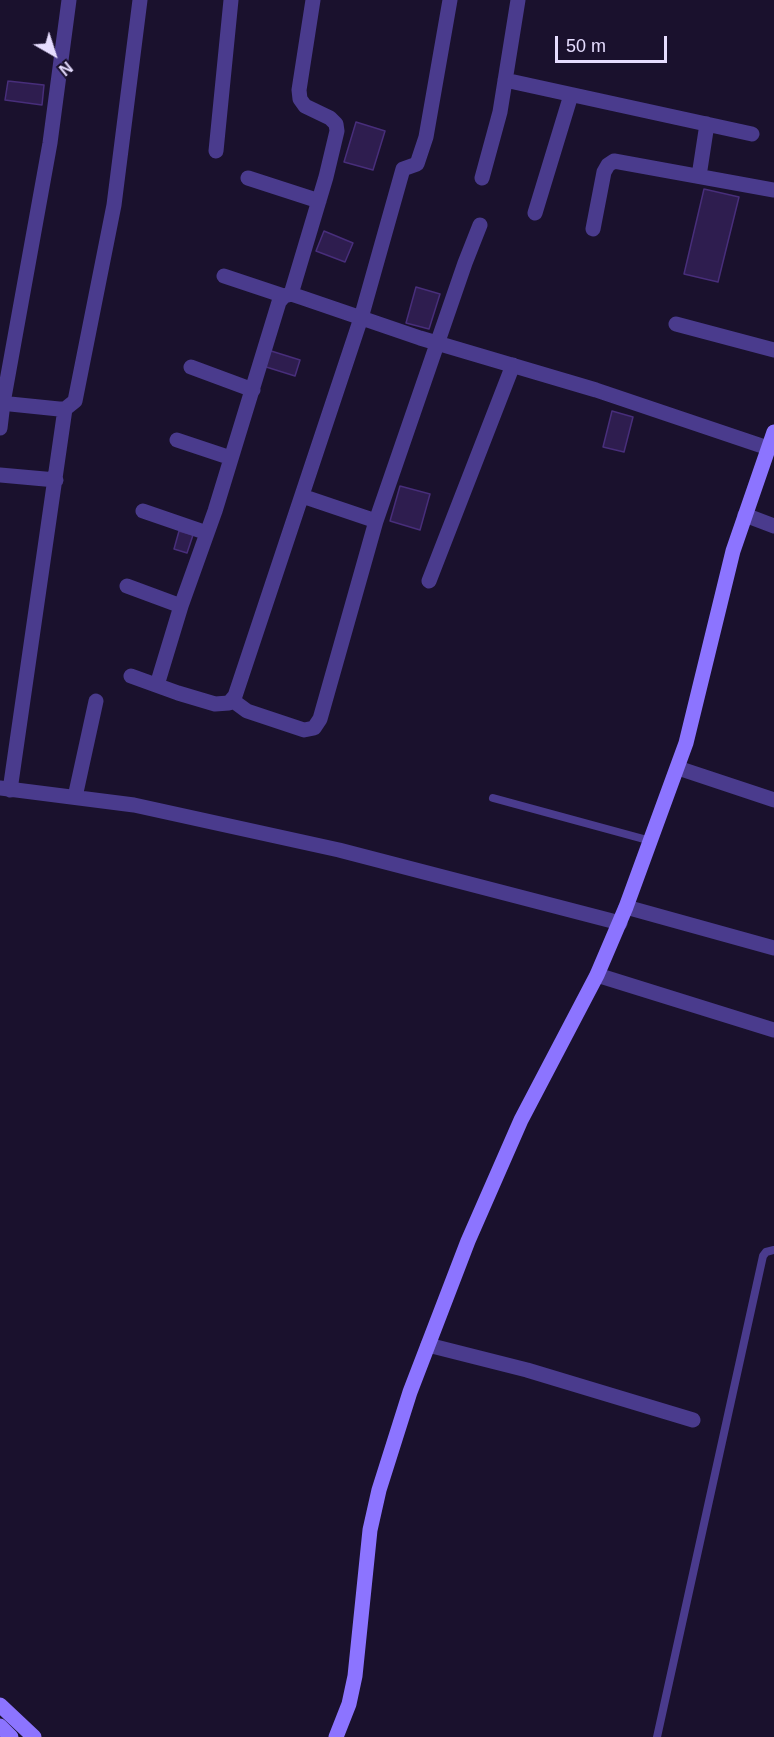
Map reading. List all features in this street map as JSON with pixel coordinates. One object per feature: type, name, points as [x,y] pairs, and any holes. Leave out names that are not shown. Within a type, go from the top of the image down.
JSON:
[{"type":"street","points":[[0,428],[1,403],[51,143],[69,0]]},
{"type":"street","points":[[1,403],[65,409],[75,401],[114,205],[140,0]]},
{"type":"street","points":[[216,151],[231,0],[220,0]]},
{"type":"street","points":[[157,685],[253,390],[279,302],[288,295],[319,201],[337,131],[336,124],[330,118],[305,106],[300,99],[299,90],[313,0]]},
{"type":"street","points":[[131,676],[215,704],[224,704],[235,696],[361,318],[403,170],[417,164],[426,136],[450,0]]},
{"type":"street","points":[[482,178],[500,112],[518,0]]},
{"type":"street","points":[[505,80],[752,134]]},
{"type":"street","points":[[535,213],[571,95]]},
{"type":"street","points":[[699,176],[707,124]]},
{"type":"street","points":[[593,230],[604,172],[614,161],[774,190]]},
{"type":"street","points":[[248,178],[319,201]]},
{"type":"street","points":[[232,700],[247,711],[304,730],[314,728],[320,719],[376,521],[480,225]]},
{"type":"street","points":[[224,276],[596,390],[768,448]]},
{"type":"street","points":[[676,324],[774,350]]},
{"type":"street","points":[[429,581],[513,365]]},
{"type":"street","points":[[191,367],[253,390]]},
{"type":"street","points":[[65,409],[56,480],[5,789],[134,806],[339,850],[620,922]]},
{"type":"street","points":[[336,1737],[349,1704],[355,1676],[370,1530],[410,1392],[468,1240],[521,1120],[597,975],[626,907],[678,768],[695,711],[733,551],[774,432]]},
{"type":"street","points":[[177,440],[231,458]]},
{"type":"street","points":[[0,474],[56,480]]},
{"type":"street","points":[[302,496],[376,521]]},
{"type":"street","points":[[143,511],[207,533]]},
{"type":"street","points":[[745,516],[774,526]]},
{"type":"street","points":[[127,586],[181,606]]},
{"type":"street","points":[[75,797],[96,701]]},
{"type":"street","points":[[678,768],[774,800]]},
{"type":"street","points":[[626,907],[774,948]]},
{"type":"street","points":[[597,975],[774,1030]]},
{"type":"street","points":[[428,1345],[527,1370],[693,1419]]},
{"type":"street","points":[[0,1705],[34,1737]]},
{"type":"street","points":[[0,1726],[11,1737]]},
{"type":"lane","points":[[494,798],[651,841]]},
{"type":"lane","points":[[657,1737],[763,1256],[766,1252],[774,1250]]},
{"type":"building","points":[[8,81],[44,85],[42,105],[5,100]]},
{"type":"building","points":[[356,122],[385,131],[373,170],[344,162]]},
{"type":"building","points":[[704,189],[739,197],[718,282],[684,274]]},
{"type":"building","points":[[324,231],[353,243],[345,262],[316,251]]},
{"type":"building","points":[[416,287],[440,294],[429,329],[406,323]]},
{"type":"building","points":[[268,350],[300,360],[295,376],[263,366]]},
{"type":"building","points":[[612,411],[633,417],[624,452],[603,447]]},
{"type":"building","points":[[400,486],[430,494],[420,530],[390,521]]},
{"type":"building","points":[[179,531],[193,535],[187,553],[174,549]]}]
